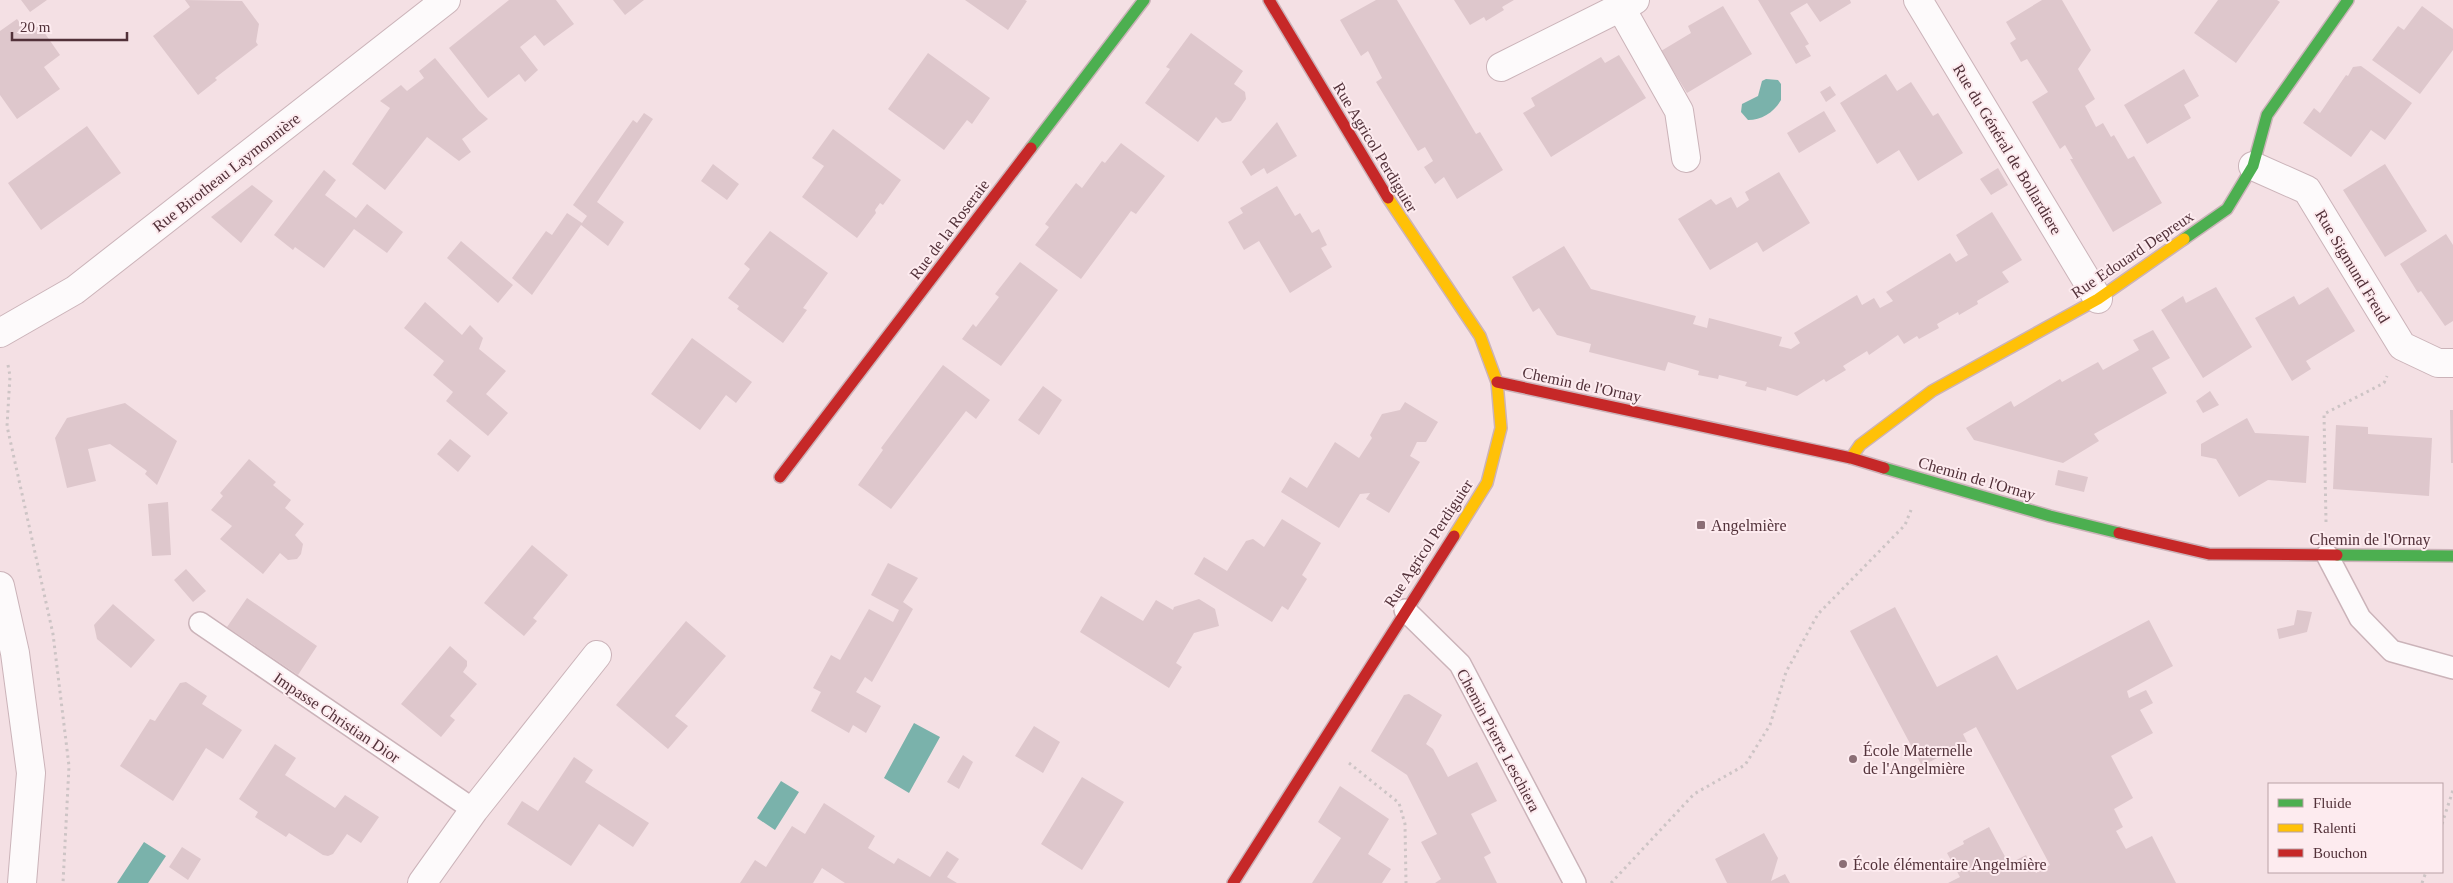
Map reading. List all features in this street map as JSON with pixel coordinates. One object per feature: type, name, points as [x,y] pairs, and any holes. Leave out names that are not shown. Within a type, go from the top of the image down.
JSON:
[{"type":"street","name":"Rue Birotheau Laymonnière","points":[[0,333],[75,290],[446,0]]},
{"type":"street","name":"Rue de la Roseraie","points":[[780,477],[1144,0]]},
{"type":"street","name":"Rue Agricol Perdiguier","points":[[1233,883],[1487,483],[1501,428],[1497,382],[1480,336],[1390,202],[1268,0]]},
{"type":"street","name":"Rue du Général de Bollardiere","points":[[1918,0],[2098,299]]},
{"type":"street","name":"Rue Edouard Depreux","points":[[1851,458],[1860,445],[1932,391],[2098,299],[2228,209],[2253,166],[2267,114],[2348,0]]},
{"type":"street","points":[[1501,67],[1628,4],[1680,111],[1686,158]]},
{"type":"street","name":"Rue Sigmund Freud","points":[[2253,166],[2307,190],[2402,346]]},
{"type":"street","points":[[2402,346],[2438,362],[2453,363]]},
{"type":"street","name":"Chemin de l'Ornay","points":[[1497,382],[1851,458],[2050,516],[2209,554],[2453,556]]},
{"type":"street","points":[[0,586],[15,653],[31,773],[22,883]]},
{"type":"street","points":[[422,883],[474,810],[597,655]]},
{"type":"lane","points":[[2327,555],[2360,618],[2392,651],[2453,668]]},
{"type":"lane","name":"Chemin Pierre Leschiera","points":[[1405,610],[1460,664],[1575,883]]},
{"type":"lane","name":"Impasse Christian Dior","points":[[200,623],[474,810]]},
{"type":"path","points":[[2327,555],[2324,414],[2384,383],[2402,346]]},
{"type":"path","points":[[1611,883],[1694,794],[1745,765],[1770,725],[1786,672],[1818,614],[1905,526],[1923,479]]},
{"type":"path","points":[[1321,742],[1399,802],[1405,824],[1406,883]]},
{"type":"path","points":[[2443,821],[2453,790]]},
{"type":"water","points":[[1766,79],[1778,80],[1781,84],[1781,100],[1767,114],[1758,119],[1748,120],[1741,112],[1742,104],[1758,96],[1762,81]]},
{"type":"water","points":[[914,723],[940,737],[909,793],[884,778]]},
{"type":"water","points":[[781,781],[799,792],[775,830],[757,818]]},
{"type":"water","points":[[144,842],[166,856],[148,883],[117,883]]},
{"type":"building","points":[[21,0],[47,0],[30,12]]},
{"type":"building","points":[[185,0],[242,1],[259,24],[256,42],[258,45],[215,78],[217,80],[198,95],[153,36],[190,7]]},
{"type":"building","points":[[509,0],[556,0],[574,24],[544,46],[535,35],[520,47],[538,70],[525,82],[519,74],[488,98],[449,48]]},
{"type":"building","points":[[613,0],[644,0],[625,15]]},
{"type":"building","points":[[965,0],[1025,0],[1027,1],[1008,30]]},
{"type":"building","points":[[1376,0],[1397,0],[1476,134],[1480,132],[1503,170],[1457,199],[1444,177],[1435,184],[1424,167],[1433,161],[1425,147],[1418,151],[1376,82],[1382,78],[1368,51],[1361,56],[1340,20]]},
{"type":"building","points":[[1454,0],[1514,0],[1502,7],[1504,10],[1486,21],[1484,17],[1470,25]]},
{"type":"building","points":[[1758,0],[1850,0],[1851,3],[1820,22],[1807,3],[1790,13],[1809,44],[1805,46],[1811,56],[1796,64]]},
{"type":"building","points":[[2042,0],[2062,0],[2091,50],[2078,69],[2095,99],[2085,106],[2096,127],[2103,123],[2111,137],[2114,135],[2128,159],[2134,156],[2162,203],[2113,232],[2070,159],[2073,159],[2065,145],[2060,149],[2032,102],[2048,92],[2027,59],[2021,62],[2010,43],[2016,39],[2006,22]]},
{"type":"building","points":[[2218,0],[2277,0],[2280,2],[2236,63],[2194,33]]},
{"type":"building","points":[[1723,6],[1752,54],[1687,93],[1661,51],[1691,33],[1688,26]]},
{"type":"building","points":[[2422,6],[2453,29],[2453,50],[2420,94],[2372,60],[2398,26],[2404,30]]},
{"type":"building","points":[[17,19],[27,33],[39,25],[60,55],[44,67],[60,89],[17,119],[0,95],[0,31]]},
{"type":"building","points":[[1191,33],[1243,71],[1234,84],[1245,92],[1246,99],[1231,121],[1222,123],[1216,117],[1198,142],[1145,103],[1170,69],[1166,67]]},
{"type":"building","points":[[928,53],[990,98],[972,124],[967,120],[944,150],[888,109]]},
{"type":"building","points":[[1619,55],[1646,98],[1551,157],[1523,113],[1535,106],[1531,98],[1601,57],[1605,63]]},
{"type":"building","points":[[435,58],[479,111],[488,119],[462,139],[471,152],[459,161],[427,137],[385,190],[352,164],[390,108],[380,101],[401,85],[407,91],[424,78],[419,71]]},
{"type":"building","points":[[2361,66],[2412,103],[2385,140],[2371,130],[2351,157],[2303,123],[2314,108],[2320,113],[2353,67]]},
{"type":"building","points":[[2184,69],[2199,96],[2184,105],[2191,118],[2147,144],[2124,105]]},
{"type":"building","points":[[1886,74],[1897,91],[1911,82],[1933,116],[1938,113],[1963,153],[1918,181],[1899,150],[1877,164],[1840,103]]},
{"type":"building","points":[[1830,86],[1836,95],[1826,102],[1820,92]]},
{"type":"building","points":[[1824,111],[1836,131],[1799,153],[1787,133]]},
{"type":"building","points":[[644,113],[653,119],[597,202],[624,222],[608,246],[581,225],[532,295],[512,278],[546,231],[552,235],[567,213],[582,223],[587,216],[573,205],[633,120],[637,123]]},
{"type":"building","points":[[1277,122],[1297,156],[1267,174],[1264,168],[1251,176],[1242,162]]},
{"type":"building","points":[[87,126],[121,173],[41,230],[8,183]]},
{"type":"building","points":[[833,129],[901,180],[883,205],[880,203],[875,210],[876,213],[857,238],[802,197],[824,166],[812,158]]},
{"type":"building","points":[[1121,143],[1165,176],[1136,214],[1131,211],[1081,279],[1035,245],[1049,227],[1045,224],[1076,183],[1082,188],[1102,161],[1105,163]]},
{"type":"building","points":[[713,164],[739,184],[727,200],[701,181]]},
{"type":"building","points":[[2385,164],[2427,231],[2385,257],[2343,190]]},
{"type":"building","points":[[1998,168],[2008,185],[1991,195],[1980,179]]},
{"type":"building","points":[[324,170],[336,180],[325,195],[356,218],[367,204],[403,232],[387,253],[354,229],[324,268],[295,247],[293,250],[274,235]]},
{"type":"building","points":[[1779,172],[1810,223],[1763,252],[1757,242],[1710,270],[1678,219],[1711,199],[1716,205],[1731,197],[1737,208],[1749,200],[1745,192]]},
{"type":"building","points":[[252,185],[273,201],[241,243],[211,217]]},
{"type":"building","points":[[1277,186],[1295,216],[1300,213],[1312,233],[1319,229],[1327,245],[1321,248],[1332,267],[1290,293],[1259,241],[1244,250],[1228,222],[1243,213],[1240,208]]},
{"type":"building","points":[[1992,212],[2022,260],[2002,272],[2009,282],[1977,301],[1978,304],[1959,315],[1958,312],[1937,324],[1939,328],[1919,339],[1917,336],[1904,344],[1898,335],[1869,355],[1867,351],[1843,366],[1846,370],[1826,382],[1824,379],[1797,396],[1767,387],[1766,391],[1745,386],[1747,382],[1719,375],[1718,379],[1698,375],[1699,371],[1668,362],[1665,371],[1589,352],[1591,344],[1557,335],[1539,308],[1533,312],[1512,277],[1564,246],[1591,289],[1696,316],[1693,324],[1707,328],[1709,318],[1782,337],[1779,346],[1791,349],[1800,343],[1794,333],[1857,295],[1862,305],[1874,298],[1880,308],[1893,301],[1886,292],[1950,253],[1956,262],[1968,255],[1956,235]]},
{"type":"building","points":[[770,231],[828,273],[803,308],[807,310],[783,343],[737,309],[739,306],[728,298],[750,269],[744,264]]},
{"type":"building","points":[[2446,234],[2453,245],[2453,321],[2445,326],[2421,291],[2418,293],[2400,264]]},
{"type":"building","points":[[461,241],[513,285],[498,303],[447,258]]},
{"type":"building","points":[[1020,262],[1058,290],[1001,366],[962,339],[973,324],[976,327],[999,297],[995,294]]},
{"type":"building","points":[[2216,287],[2252,347],[2203,378],[2161,310],[2183,296],[2186,303]]},
{"type":"building","points":[[2328,287],[2355,331],[2306,361],[2311,369],[2292,381],[2255,318],[2294,296],[2299,305]]},
{"type":"building","points":[[425,302],[462,335],[470,325],[483,338],[479,349],[506,371],[486,394],[508,413],[488,436],[446,401],[453,392],[433,375],[444,361],[404,328]]},
{"type":"building","points":[[2153,330],[2170,358],[2152,368],[2167,393],[2094,434],[2099,441],[2063,463],[1974,440],[1966,428],[2011,401],[2014,407],[2060,379],[2062,382],[2098,362],[2103,370],[2139,350],[2133,340]]},
{"type":"building","points":[[692,338],[752,382],[736,403],[726,395],[700,430],[651,394]]},
{"type":"building","points":[[943,365],[990,400],[976,419],[966,411],[891,509],[858,485],[883,450],[881,448]]},
{"type":"building","points":[[1043,386],[1062,400],[1039,435],[1018,420]]},
{"type":"building","points":[[2210,391],[2219,405],[2203,413],[2196,401]]},
{"type":"building","points":[[1405,402],[1438,422],[1426,442],[1417,442],[1410,456],[1420,462],[1389,513],[1366,499],[1370,493],[1360,494],[1339,528],[1281,492],[1290,477],[1307,488],[1335,442],[1359,458],[1372,438],[1370,435],[1382,414],[1400,410]]},
{"type":"building","points":[[125,403],[177,441],[157,485],[145,474],[147,471],[110,444],[88,449],[96,481],[67,488],[55,438],[67,418]]},
{"type":"building","points":[[2450,410],[2453,410],[2453,463],[2451,463]]},
{"type":"building","points":[[2247,418],[2255,433],[2309,436],[2306,483],[2268,480],[2239,497],[2216,459],[2201,456],[2201,444]]},
{"type":"building","points":[[2336,425],[2368,427],[2368,434],[2432,438],[2429,496],[2333,489]]},
{"type":"building","points":[[450,439],[471,456],[458,472],[437,454]]},
{"type":"building","points":[[249,459],[276,482],[273,485],[291,500],[285,508],[304,524],[295,535],[303,544],[301,554],[297,559],[288,560],[280,553],[263,574],[220,539],[232,526],[211,510],[223,496],[220,493]]},
{"type":"building","points":[[2058,470],[2088,477],[2084,492],[2055,485]]},
{"type":"building","points":[[168,502],[171,555],[152,556],[148,504]]},
{"type":"building","points":[[1282,519],[1321,543],[1302,575],[1307,579],[1288,610],[1282,606],[1272,622],[1194,574],[1204,557],[1227,571],[1246,541],[1253,539],[1264,547]]},
{"type":"building","points":[[532,545],[568,575],[533,618],[537,621],[524,636],[484,603]]},
{"type":"building","points":[[888,563],[918,578],[903,602],[913,609],[872,682],[865,677],[856,692],[881,706],[866,733],[853,725],[849,733],[811,711],[821,692],[813,688],[831,655],[840,660],[869,609],[893,622],[899,610],[871,595]]},
{"type":"building","points":[[186,569],[206,591],[193,602],[174,580]]},
{"type":"building","points":[[1101,596],[1143,621],[1156,600],[1173,610],[1174,607],[1199,599],[1215,609],[1219,626],[1194,633],[1176,663],[1182,667],[1169,688],[1080,632]]},
{"type":"building","points":[[247,598],[317,646],[298,675],[227,627]]},
{"type":"building","points":[[113,604],[155,640],[131,668],[97,639],[94,625]]},
{"type":"building","points":[[1895,607],[1937,687],[1997,655],[2017,690],[2149,620],[2173,666],[2127,691],[2129,698],[2146,690],[2153,703],[2140,710],[2153,733],[2111,756],[2133,798],[2114,809],[2123,827],[2116,831],[2126,849],[2152,836],[2176,883],[1948,883],[1960,877],[1947,853],[1964,844],[1963,841],[1989,827],[2009,864],[2026,855],[2036,873],[2050,865],[1976,727],[1963,734],[1967,742],[1922,766],[1850,631]]},
{"type":"building","points":[[2297,610],[2312,612],[2307,632],[2279,639],[2277,629],[2294,625]]},
{"type":"building","points":[[686,621],[726,656],[675,716],[688,726],[668,749],[616,705]]},
{"type":"building","points":[[450,646],[467,661],[467,666],[463,672],[477,684],[450,716],[455,720],[441,737],[401,704]]},
{"type":"building","points":[[186,682],[207,696],[202,704],[242,730],[223,759],[206,748],[173,801],[120,766],[150,719],[155,721],[180,683]]},
{"type":"building","points":[[1409,694],[1442,715],[1426,744],[1433,749],[1448,777],[1477,762],[1497,801],[1471,814],[1491,853],[1484,857],[1497,883],[1435,883],[1441,879],[1421,842],[1437,834],[1407,775],[1371,751],[1404,695]]},
{"type":"building","points":[[1034,726],[1060,742],[1043,773],[1015,756]]},
{"type":"building","points":[[275,744],[296,758],[285,775],[335,808],[345,795],[379,817],[361,843],[347,834],[333,854],[323,855],[289,833],[286,837],[255,817],[258,812],[239,799]]},
{"type":"building","points":[[963,755],[973,762],[959,789],[947,782]]},
{"type":"building","points":[[574,757],[593,770],[585,782],[649,823],[633,847],[599,824],[571,866],[507,824],[522,801],[538,811]]},
{"type":"building","points":[[1082,777],[1124,802],[1082,870],[1041,844]]},
{"type":"building","points":[[1340,786],[1389,819],[1368,854],[1391,869],[1382,883],[1312,883],[1341,838],[1318,822]]},
{"type":"building","points":[[824,803],[875,836],[868,848],[894,864],[898,858],[930,877],[947,851],[959,859],[947,877],[957,883],[845,883],[822,868],[813,883],[740,883],[755,860],[766,867],[792,826],[805,834]]},
{"type":"building","points":[[1764,833],[1778,858],[1771,881],[1785,874],[1790,883],[1727,883],[1715,859]]},
{"type":"building","points":[[182,847],[201,859],[188,880],[169,867]]},
{"type":"traffic: fast","points":[[1031,148],[1144,0]]},
{"type":"traffic: fast","points":[[2184,239],[2227,209],[2253,166],[2267,115],[2348,0]]},
{"type":"traffic: fast","points":[[1884,468],[2050,516],[2119,533]]},
{"type":"traffic: fast","points":[[2337,555],[2453,556]]},
{"type":"traffic: slow","points":[[1388,198],[1480,336],[1497,382],[1501,428],[1487,483],[1454,536]]},
{"type":"traffic: slow","points":[[1851,458],[1860,445],[1932,391],[2098,299],[2184,239]]},
{"type":"traffic: jam","points":[[1269,0],[1388,198]]},
{"type":"traffic: jam","points":[[780,477],[1031,148]]},
{"type":"traffic: jam","points":[[1497,382],[1851,458],[1884,468]]},
{"type":"traffic: jam","points":[[2119,533],[2209,554],[2337,555]]},
{"type":"traffic: jam","points":[[1233,883],[1454,536]]},
{"type":"place","name":"Angelmière","points":[[1701,525]]},
{"type":"place","name":"École Maternelle de l'Angelmière","points":[[1853,759]]},
{"type":"place","name":"École élémentaire Angelmière","points":[[1843,864]]}]
